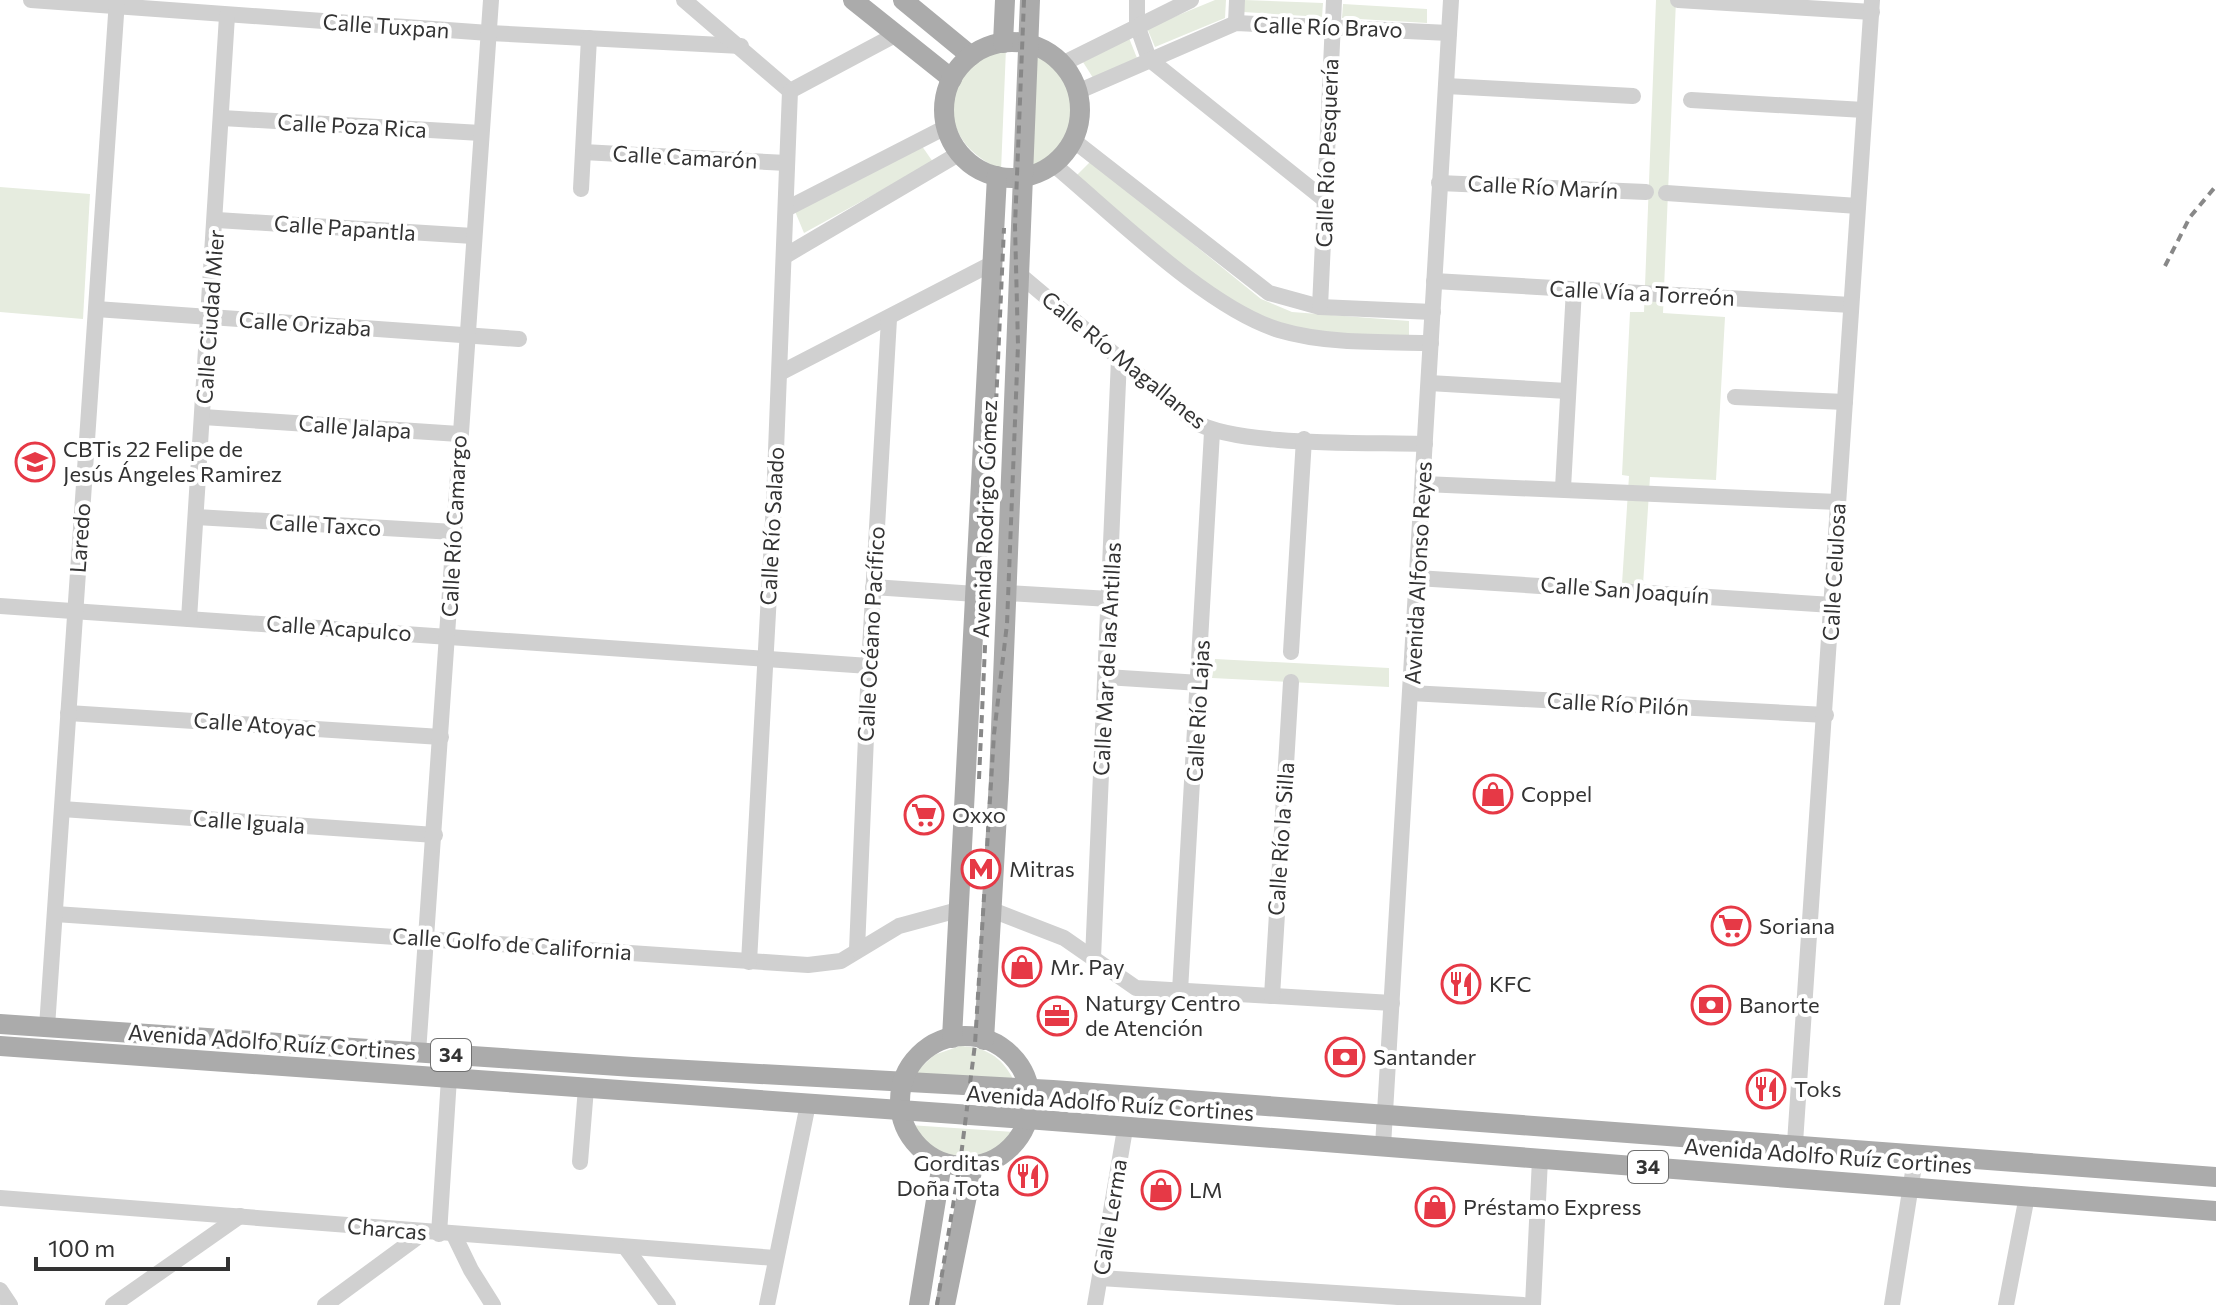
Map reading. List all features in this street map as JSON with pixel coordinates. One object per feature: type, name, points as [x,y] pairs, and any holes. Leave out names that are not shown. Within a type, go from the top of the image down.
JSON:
[{"type":"main road","points":[[853,0],[952,79]]},
{"type":"main road","points":[[903,0],[971,56]]},
{"type":"main road","points":[[1003,43],[1005,0]]},
{"type":"main road","name":"Avenida Rodrigo Gómez","points":[[984,1040],[1030,0]]},
{"type":"main road","points":[[1003,43],[1028,44],[1046,51],[1062,64],[1077,92],[1079,115],[1073,140],[1053,164],[1023,176],[997,176],[983,171],[960,153],[946,127],[945,102],[952,79],[971,56],[1003,43]]},
{"type":"main road","name":"Avenida Rodrigo Gómez","points":[[952,1038],[997,176]]},
{"type":"main road","name":"Avenida Adolfo Ruíz Cortines","points":[[0,1024],[418,1053],[1029,1089],[1795,1143],[2216,1177]]},
{"type":"main road","points":[[952,1038],[984,1040],[1006,1051],[1017,1062],[1029,1089],[1027,1119],[1016,1144],[993,1160],[973,1166],[942,1163],[913,1142],[899,1110],[903,1081],[921,1053],[952,1038]]},
{"type":"main road","name":"Avenida Adolfo Ruíz Cortines","points":[[0,1046],[1027,1119],[1125,1129],[2216,1211]]},
{"type":"main road","points":[[864,1108],[875,1097],[874,1086],[868,1080]]},
{"type":"main road","points":[[919,1305],[942,1163]]},
{"type":"main road","points":[[945,1305],[973,1166]]},
{"type":"street","name":"Calle Tuxpan","points":[[31,0],[117,3],[227,16],[489,33],[741,46]]},
{"type":"street","name":"Calle Río Camargo","points":[[418,1053],[491,0]]},
{"type":"street","points":[[684,0],[790,91],[895,35]]},
{"type":"street","points":[[1137,0],[1137,25],[1149,59],[1325,200]]},
{"type":"street","points":[[1062,64],[1191,0]]},
{"type":"street","points":[[1236,23],[1237,0]]},
{"type":"street","name":"Calle Río Pesquería","points":[[1320,307],[1334,0]]},
{"type":"street","name":"Avenida Alfonso Reyes","points":[[1383,1146],[1451,0]]},
{"type":"street","points":[[1678,0],[1872,6]]},
{"type":"street","name":"Laredo","points":[[47,1027],[117,3]]},
{"type":"street","name":"Calle Celulosa","points":[[1795,1143],[1872,6]]},
{"type":"street","name":"Calle Ciudad Mier","points":[[189,619],[217,220],[227,16]]},
{"type":"street","name":"Calle Río Bravo","points":[[1077,92],[1236,23],[1449,33]]},
{"type":"street","points":[[581,189],[589,38]]},
{"type":"street","points":[[1446,86],[1633,96]]},
{"type":"street","name":"Calle Río Salado","points":[[749,962],[780,373],[790,91]]},
{"type":"street","points":[[1691,100],[1864,110]]},
{"type":"street","name":"Calle Poza Rica","points":[[222,118],[481,133]]},
{"type":"street","points":[[786,209],[946,127]]},
{"type":"street","points":[[1073,140],[1158,204],[1254,283],[1289,300],[1320,307],[1433,312]]},
{"type":"street","name":"Calle Camarón","points":[[583,152],[787,163]]},
{"type":"street","points":[[785,256],[960,153]]},
{"type":"street","points":[[1053,164],[1207,291],[1252,319],[1297,335],[1431,343]]},
{"type":"street","name":"Calle Río Marín","points":[[1439,183],[1646,192]]},
{"type":"street","points":[[1666,193],[1858,206]]},
{"type":"street","name":"Calle Papantla","points":[[217,220],[473,236]]},
{"type":"street","points":[[780,373],[991,264]]},
{"type":"street","name":"Calle Río Magallanes","points":[[1019,274],[1119,359],[1212,432],[1425,444]]},
{"type":"street","name":"Calle Vía a Torreón","points":[[1434,281],[1851,305]]},
{"type":"street","points":[[1563,488],[1574,289]]},
{"type":"street","name":"Calle Orizaba","points":[[96,309],[519,339]]},
{"type":"street","name":"Calle Océano Pacífico","points":[[857,950],[873,587],[889,319]]},
{"type":"street","name":"Calle Mar de las Antillas","points":[[1093,958],[1119,359]]},
{"type":"street","points":[[1429,383],[1567,391]]},
{"type":"street","points":[[1735,397],[1845,402]]},
{"type":"street","name":"Calle Jalapa","points":[[203,417],[459,434]]},
{"type":"street","name":"Calle Río Lajas","points":[[1180,991],[1212,432]]},
{"type":"street","points":[[1291,652],[1304,439]]},
{"type":"street","points":[[1424,484],[1838,502]]},
{"type":"street","name":"Calle Taxco","points":[[196,517],[454,532]]},
{"type":"street","name":"Calle San Joaquín","points":[[1417,578],[1832,605]]},
{"type":"street","points":[[873,587],[976,594]]},
{"type":"street","points":[[1006,593],[1110,599]]},
{"type":"street","name":"Calle Acapulco","points":[[0,606],[869,666]]},
{"type":"street","points":[[1106,677],[1200,683]]},
{"type":"street","name":"Calle Río la Silla","points":[[1272,996],[1291,682]]},
{"type":"street","name":"Calle Río Pilón","points":[[1410,693],[1826,715]]},
{"type":"street","name":"Calle Atoyac","points":[[68,713],[441,737]]},
{"type":"street","name":"Calle Iguala","points":[[62,809],[435,835]]},
{"type":"street","name":"Calle Golfo de California","points":[[55,914],[828,965],[899,926],[958,910]]},
{"type":"street","points":[[992,910],[1039,925],[1136,988],[1392,1003]]},
{"type":"street","points":[[449,1078],[439,1234],[471,1270],[493,1305]]},
{"type":"street","points":[[580,1162],[586,1088]]},
{"type":"street","points":[[767,1305],[808,1104]]},
{"type":"street","name":"Calle Lerma","points":[[1095,1305],[1125,1129]]},
{"type":"street","points":[[1892,1305],[1916,1153]]},
{"type":"street","points":[[1533,1305],[1540,1159]]},
{"type":"street","points":[[2006,1305],[2027,1196]]},
{"type":"street","name":"Charcas","points":[[0,1198],[775,1258]]},
{"type":"street","points":[[113,1305],[240,1216]]},
{"type":"street","points":[[325,1305],[439,1234]]},
{"type":"street","points":[[626,1248],[668,1305]]},
{"type":"street","points":[[1100,1278],[1523,1305]]},
{"type":"street","points":[[0,1290],[10,1305]]},
{"type":"shaded area","points":[[1215,0],[1226,0],[1225,18],[1155,47],[1147,28]]},
{"type":"shaded area","points":[[1244,0],[1323,3],[1322,17],[1243,12]]},
{"type":"shaded area","points":[[1656,0],[1676,0],[1663,313],[1725,317],[1716,480],[1650,477],[1643,585],[1622,584],[1629,476],[1622,475],[1630,312],[1644,312]]},
{"type":"shaded area","points":[[1343,4],[1427,9],[1427,23],[1342,18]]},
{"type":"shaded area","points":[[1129,38],[1137,58],[1095,81],[1083,62]]},
{"type":"shaded area","points":[[1006,48],[1001,171],[980,157],[962,139],[953,109],[954,95],[967,70],[978,60]]},
{"type":"shaded area","points":[[1035,56],[1053,66],[1065,80],[1072,96],[1073,113],[1070,130],[1061,146],[1048,159],[1031,168]]},
{"type":"shaded area","points":[[917,139],[933,162],[804,233],[794,209]]},
{"type":"shaded area","points":[[1091,161],[1261,299],[1292,312],[1409,321],[1409,338],[1293,330],[1263,321],[1234,306],[1177,267],[1074,178]]},
{"type":"shaded area","points":[[0,187],[90,194],[83,319],[0,312]]},
{"type":"shaded area","points":[[1215,659],[1389,668],[1389,687],[1212,678]]},
{"type":"shaded area","points":[[960,1046],[991,1054],[1003,1064],[1013,1079],[913,1075],[934,1055]]},
{"type":"shaded area","points":[[909,1125],[1014,1132],[987,1152],[958,1160],[930,1152],[918,1141]]},
{"type":"railway","points":[[937,1305],[975,1044],[994,734],[1007,624],[1018,345],[1015,226],[1024,0]]},
{"type":"railway","points":[[2165,266],[2190,217],[2216,186]]},
{"type":"railway","points":[[979,779],[1004,228]]},
{"type":"place","name":"CBTis 22 Felipe de Jesús Ángeles Ramirez","points":[[35,462]]},
{"type":"place","name":"Coppel","points":[[1493,794]]},
{"type":"place","name":"Oxxo","points":[[924,815]]},
{"type":"place","name":"Mitras","points":[[981,869]]},
{"type":"place","name":"Soriana","points":[[1731,926]]},
{"type":"place","name":"Mr. Pay","points":[[1022,967]]},
{"type":"place","name":"KFC","points":[[1461,984]]},
{"type":"place","name":"Banorte","points":[[1711,1005]]},
{"type":"place","name":"Naturgy Centro de Atención","points":[[1057,1016]]},
{"type":"place","name":"Santander","points":[[1345,1057]]},
{"type":"place","name":"Toks","points":[[1766,1089]]},
{"type":"place","name":"Gorditas Doña Tota","points":[[1028,1176]]},
{"type":"place","name":"LM","points":[[1161,1190]]},
{"type":"place","name":"Préstamo Express","points":[[1435,1207]]}]
